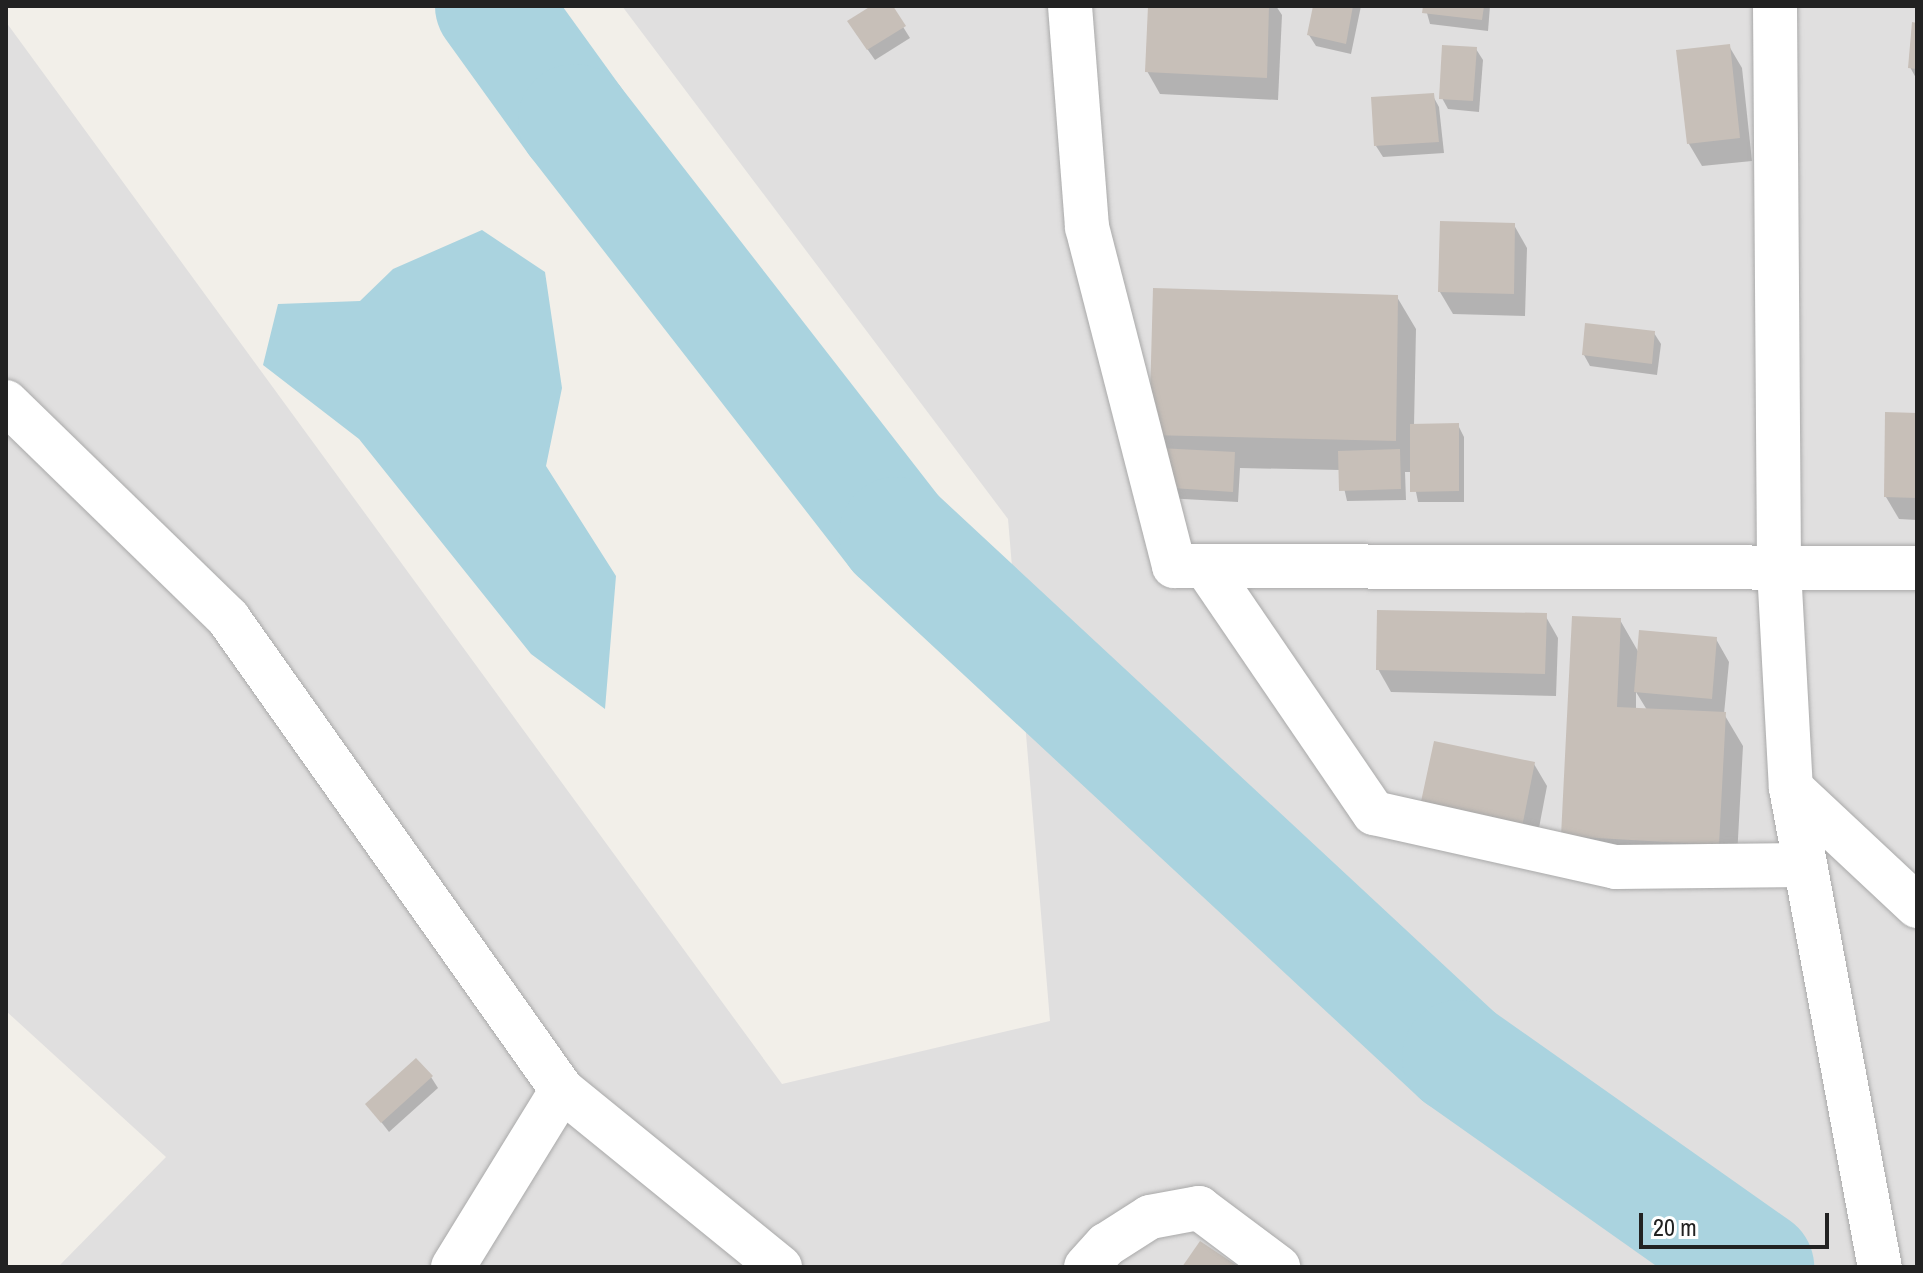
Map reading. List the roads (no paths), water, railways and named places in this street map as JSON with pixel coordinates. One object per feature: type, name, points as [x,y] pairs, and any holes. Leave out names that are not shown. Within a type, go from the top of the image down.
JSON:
[{"type":"street","points":[[1070,6],[1087,227],[1174,566],[1917,568]]},
{"type":"street","points":[[1775,6],[1779,569],[1791,788],[1880,1267]]},
{"type":"street","points":[[6,402],[228,618],[562,1090],[780,1267]]},
{"type":"street","points":[[1206,567],[1374,813],[1616,867],[1805,865]]},
{"type":"street","points":[[1791,788],[1917,906]]},
{"type":"street","points":[[453,1267],[562,1090]]},
{"type":"street","points":[[1086,1267],[1106,1245],[1150,1217],[1199,1208],[1278,1267]]},
{"type":"water","points":[[482,230],[545,272],[562,388],[546,466],[616,576],[605,709],[531,654],[359,439],[263,365],[278,304],[360,301],[393,269]]},
{"type":"waterway","points":[[492,6],[575,121],[896,534],[1459,1057],[1757,1267]]}]
